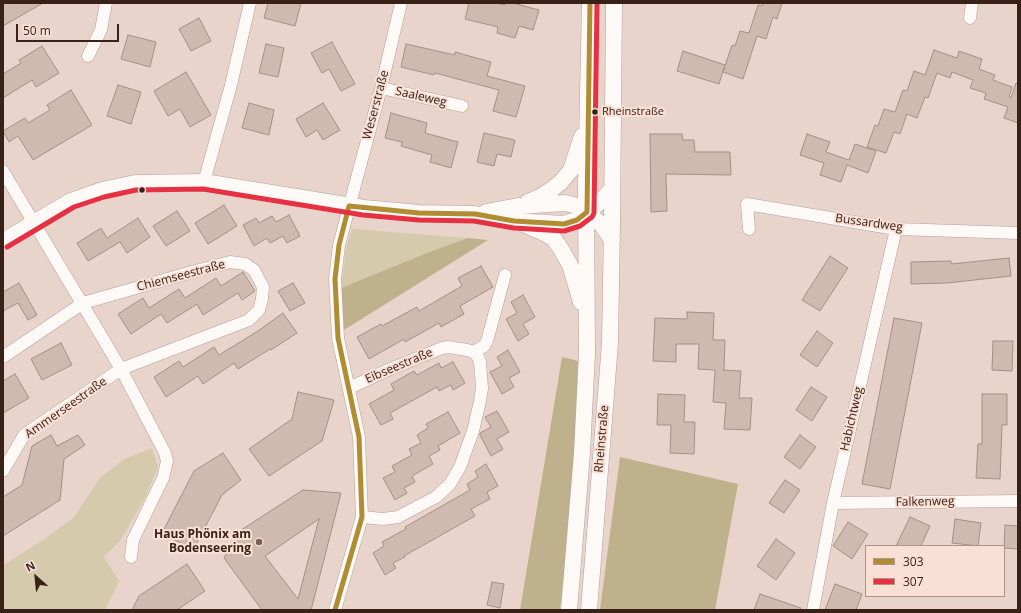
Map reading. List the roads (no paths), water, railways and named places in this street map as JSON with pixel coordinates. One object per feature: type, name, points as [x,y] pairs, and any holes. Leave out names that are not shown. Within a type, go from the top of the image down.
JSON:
[{"type":"street","points":[[88,56],[101,30],[106,3]]},
{"type":"street","points":[[204,182],[231,85],[250,3]]},
{"type":"street","name":"Weserstraße","points":[[335,610],[362,517],[359,437],[338,338],[335,280],[339,245],[381,88],[401,3]]},
{"type":"street","name":"Rheinstraße","points":[[569,610],[582,453],[587,353],[587,121],[590,3]]},
{"type":"street","name":"Rheinstraße","points":[[589,610],[610,343],[614,3]]},
{"type":"street","points":[[970,18],[972,3]]},
{"type":"street","name":"Saaleweg","points":[[381,88],[462,106]]},
{"type":"street","points":[[516,214],[561,182],[571,170],[587,121]]},
{"type":"street","points":[[3,171],[83,303],[163,448],[167,461],[163,478],[133,540],[131,557]]},
{"type":"street","points":[[3,241],[71,201],[102,190],[135,183],[204,182],[349,206],[419,212],[516,214],[564,224],[577,220],[599,203],[612,189]]},
{"type":"street","name":"Bussardweg","points":[[749,229],[747,204],[896,228],[1018,233]]},
{"type":"street","points":[[587,212],[601,224],[612,240]]},
{"type":"street","points":[[516,214],[554,239],[561,249],[570,265],[587,320]]},
{"type":"street","name":"Habichtweg","points":[[813,610],[833,503],[896,228]]},
{"type":"street","name":"Chiemseestraße","points":[[83,303],[230,262],[245,264],[254,270],[264,287],[259,310],[250,320],[121,370]]},
{"type":"street","points":[[362,517],[383,519],[398,517],[436,497],[450,484],[460,467],[473,431],[480,401],[482,388],[480,362],[474,352],[481,349],[487,341],[505,275]]},
{"type":"street","points":[[3,357],[83,303]]},
{"type":"street","name":"Eibseestraße","points":[[349,388],[442,348],[461,349],[474,352]]},
{"type":"street","name":"Ammerseestraße","points":[[3,471],[24,436],[121,370]]},
{"type":"street","name":"Falkenweg","points":[[833,503],[1018,501]]},
{"type":"place","name":"Rheinstraße","points":[[595,112]]},
{"type":"place","name":"Haus Phönix am Bodenseering","points":[[259,542]]}]
